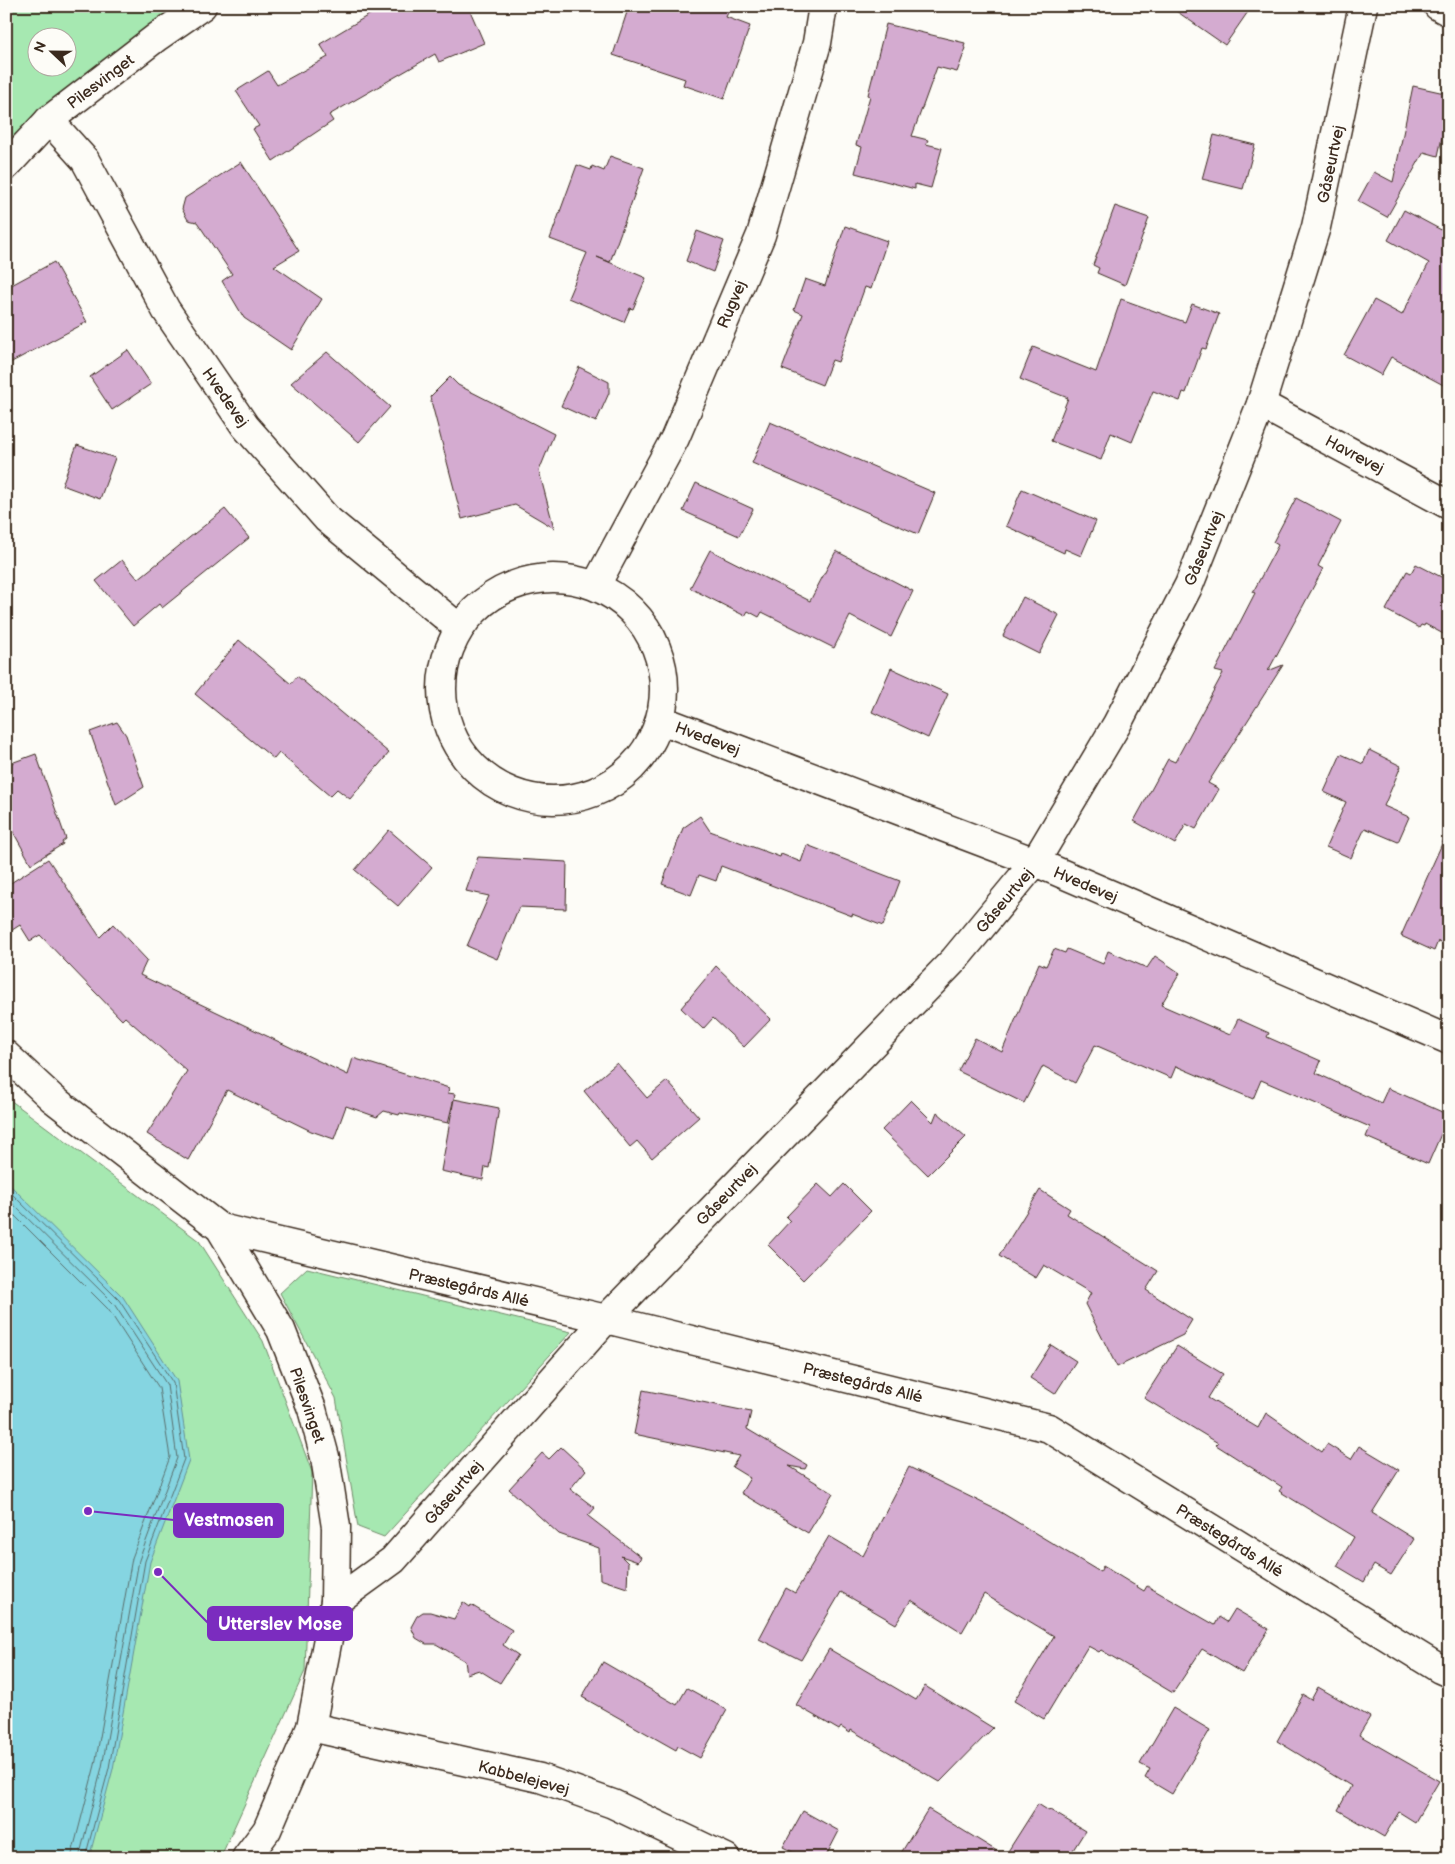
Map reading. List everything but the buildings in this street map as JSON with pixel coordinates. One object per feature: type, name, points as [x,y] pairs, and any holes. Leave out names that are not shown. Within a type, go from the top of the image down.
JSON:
[{"type":"street","name":"Pilesvinget","points":[[6,166],[49,120],[202,6]]},
{"type":"street","name":"Rugvej","points":[[596,585],[675,438],[761,235],[817,43],[823,6]]},
{"type":"street","name":"Gåseurtvej","points":[[335,1602],[393,1560],[606,1318],[954,960],[1035,862],[1117,724],[1189,585],[1261,404],[1316,227],[1363,6]]},
{"type":"street","points":[[1438,6],[1449,12]]},
{"type":"street","name":"Hvedevej","points":[[49,120],[85,160],[166,310],[245,426],[327,519],[459,628]]},
{"type":"street","name":"Havrevej","points":[[1261,404],[1449,505]]},
{"type":"street","points":[[558,577],[596,585],[630,608],[654,641],[664,680],[661,720],[642,758],[609,787],[568,801],[526,799],[487,781],[458,750],[442,710],[442,667],[459,628],[485,600],[520,582],[558,577]]},
{"type":"street","name":"Hvedevej","points":[[661,720],[1035,862],[1449,1040]]},
{"type":"street","name":"Pilesvinget","points":[[6,1054],[52,1098],[220,1228],[281,1330],[312,1409],[325,1457],[336,1527],[335,1602],[311,1727],[267,1830],[246,1858]]},
{"type":"street","name":"Præstegårds Allé","points":[[220,1228],[606,1318],[1050,1428],[1449,1673]]},
{"type":"street","name":"Kabbelejevej","points":[[311,1727],[540,1778],[613,1804],[726,1858]]},
{"type":"street","points":[[267,1830],[272,1858]]},
{"type":"green space","points":[[6,6],[182,6],[133,38],[6,142]]},
{"type":"green space","points":[[6,1097],[199,1241],[263,1341],[312,1472],[305,1671],[223,1852],[218,1858],[6,1858]]},
{"type":"green space","points":[[307,1268],[571,1332],[384,1537],[358,1527],[336,1398],[280,1293]]},
{"type":"water","points":[[6,1181],[123,1297],[177,1381],[189,1460],[150,1562],[113,1769],[89,1858],[6,1858]]},
{"type":"place","name":"Vestmosen","points":[[88,1511]]},
{"type":"place","name":"Utterslev Mose","points":[[158,1572]]}]
